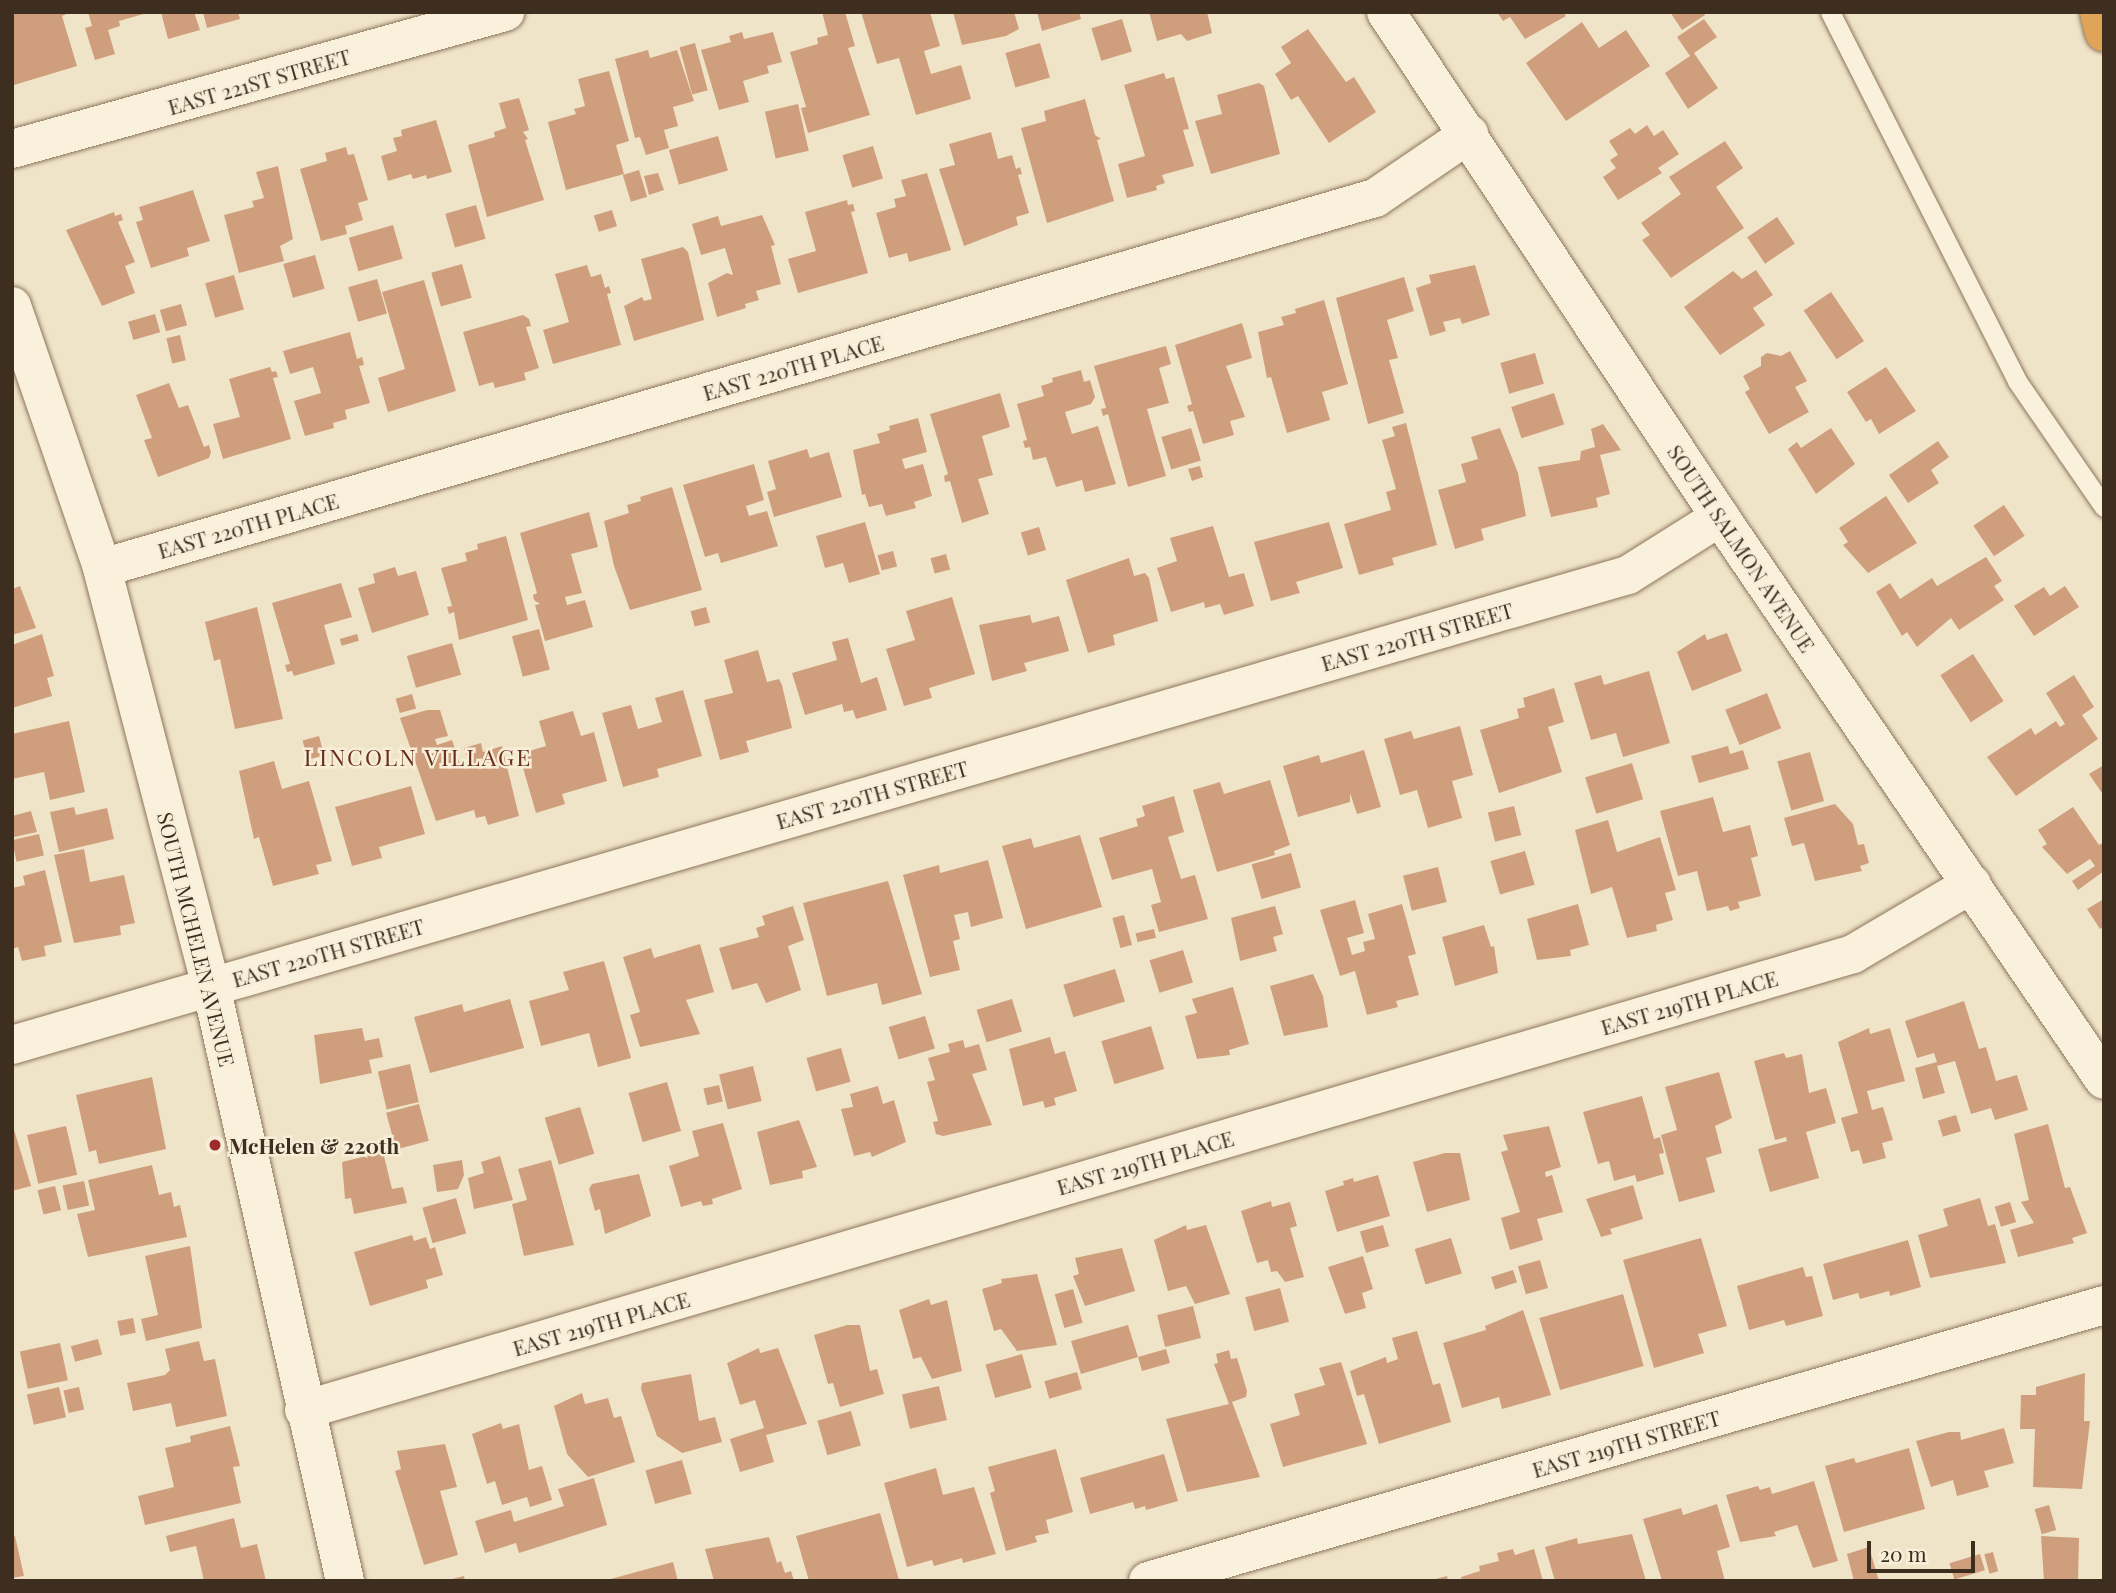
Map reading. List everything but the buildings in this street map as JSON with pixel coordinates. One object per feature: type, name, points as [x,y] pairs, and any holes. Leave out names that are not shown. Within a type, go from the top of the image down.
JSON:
[{"type":"highway","points":[[2099,12],[2104,32]]},
{"type":"street","name":"EAST 221ST STREET","points":[[12,149],[505,12]]},
{"type":"street","name":"SOUTH SALMON AVENUE","points":[[1386,12],[1720,517],[2104,1080]]},
{"type":"street","name":"EAST 220TH PLACE","points":[[102,568],[1375,198],[1469,134]]},
{"type":"street","name":"SOUTH MCHELEN AVENUE","points":[[12,306],[102,568],[211,986],[304,1410],[345,1581]]},
{"type":"street","name":"EAST 220TH STREET","points":[[12,1045],[1628,575],[1720,517]]},
{"type":"street","name":"EAST 219TH PLACE","points":[[304,1410],[1853,954],[1972,884]]},
{"type":"street","name":"EAST 219TH STREET","points":[[1148,1581],[2104,1305]]},
{"type":"lane","points":[[1830,12],[2017,381],[2104,507]]},
{"type":"place","name":"McHelen & 220th","points":[[215,1145]]},
{"type":"district","name":"LINCOLN VILLAGE","points":[[418,757]]}]
